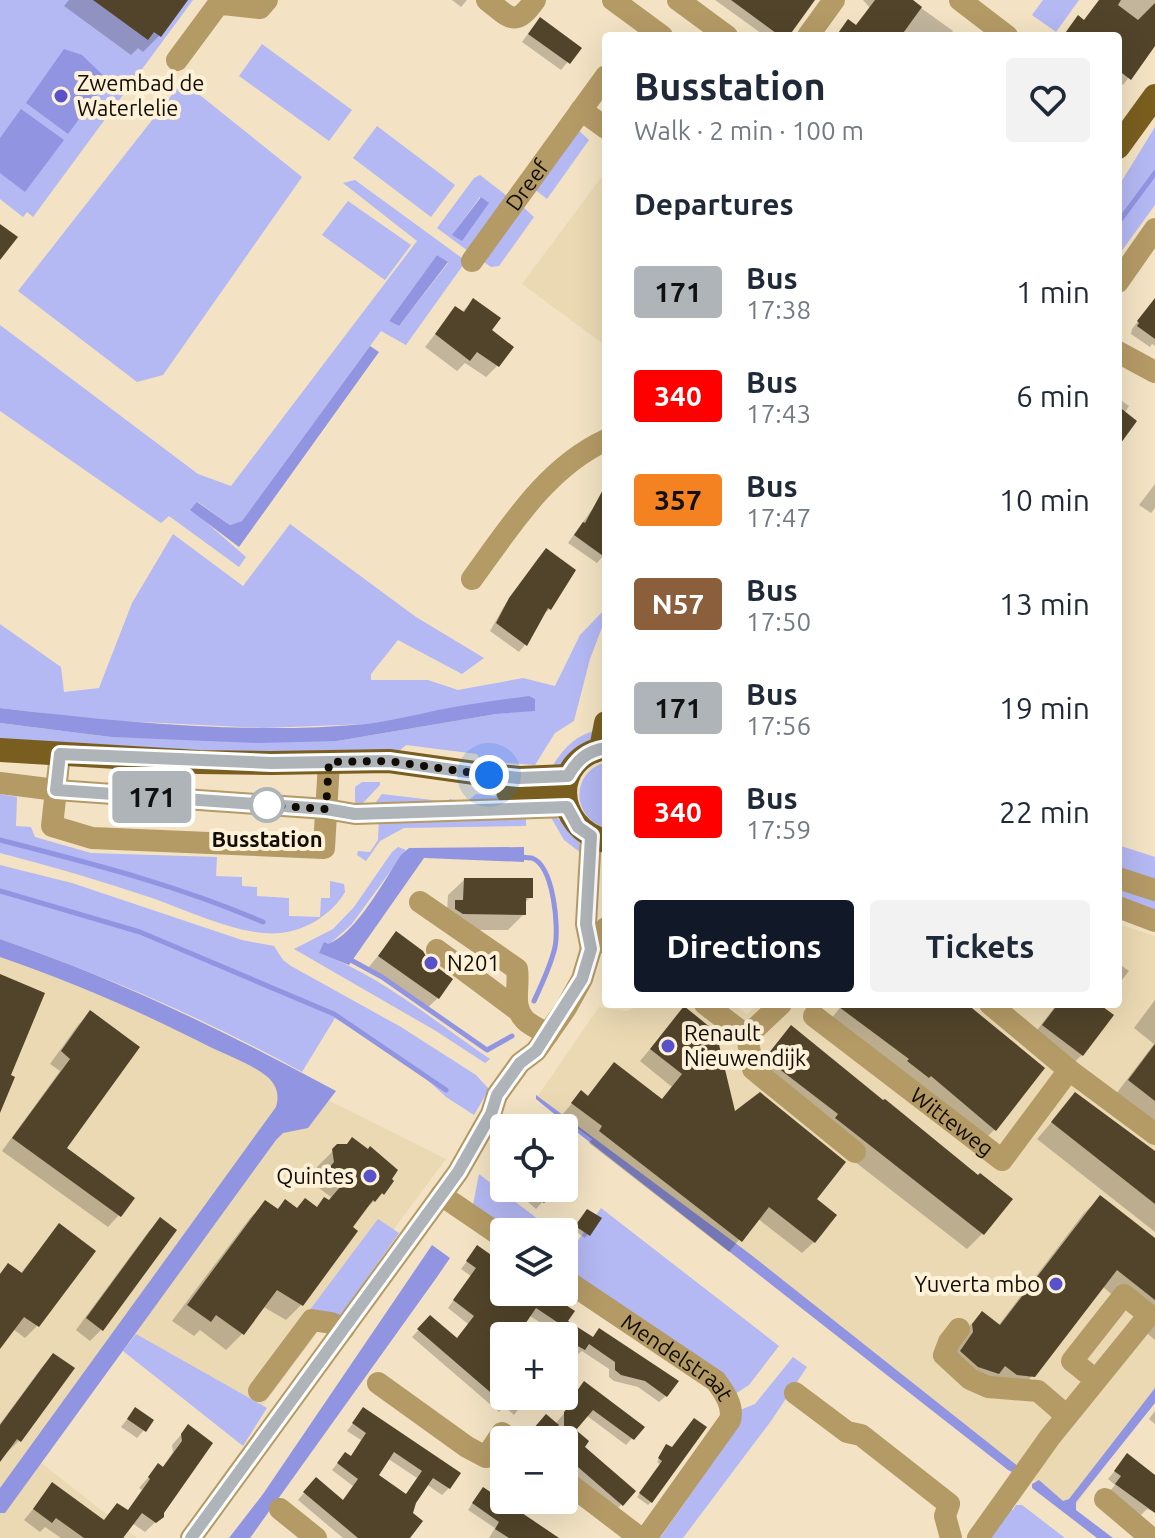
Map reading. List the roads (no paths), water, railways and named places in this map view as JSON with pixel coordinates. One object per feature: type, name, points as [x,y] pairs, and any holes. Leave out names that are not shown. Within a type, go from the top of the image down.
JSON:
[{"type":"main road","points":[[1122,141],[1155,96]]},
{"type":"main road","points":[[598,838],[578,827],[567,793],[575,764],[586,754],[602,748]]},
{"type":"main road","points":[[0,753],[58,771],[198,777],[329,770],[389,761],[519,778],[567,793]]},
{"type":"street","points":[[177,60],[217,6],[260,8],[267,0]]},
{"type":"street","points":[[487,0],[516,19],[522,17],[535,0]]},
{"type":"street","points":[[613,0],[647,32]]},
{"type":"street","points":[[678,0],[722,32]]},
{"type":"street","points":[[811,32],[834,0]]},
{"type":"street","points":[[960,0],[1002,32]]},
{"type":"street","name":"Dreef","points":[[472,261],[602,81]]},
{"type":"street","points":[[581,110],[602,125]]},
{"type":"street","points":[[1122,276],[1155,229]]},
{"type":"street","points":[[1122,354],[1155,372]]},
{"type":"street","points":[[472,579],[534,495],[557,472],[602,442]]},
{"type":"street","points":[[58,771],[52,826],[92,838],[324,848],[329,770]]},
{"type":"street","points":[[0,783],[58,771],[355,814],[430,814],[567,793]]},
{"type":"street","points":[[191,1538],[458,1172],[491,1114],[510,1100],[530,1071],[542,1043],[599,950],[586,924],[598,838]]},
{"type":"street","points":[[1122,879],[1155,890]]},
{"type":"street","points":[[420,902],[517,969],[519,1011],[542,1043]]},
{"type":"street","points":[[1122,909],[1155,921]]},
{"type":"street","points":[[437,950],[519,1011]]},
{"type":"street","points":[[710,1008],[747,1036],[753,1069],[855,1152]]},
{"type":"street","points":[[747,1036],[777,1008]]},
{"type":"street","points":[[995,1008],[1069,1070],[1155,1134]]},
{"type":"street","name":"Witteweg","points":[[820,1010],[1002,1160],[1069,1070]]},
{"type":"street","points":[[441,1195],[490,1228]]},
{"type":"street","name":"Mendelstraat","points":[[578,1288],[716,1381],[726,1395],[732,1413],[646,1538]]},
{"type":"street","points":[[259,1391],[312,1320],[344,1329]]},
{"type":"street","points":[[959,1329],[944,1355],[970,1379],[988,1387],[1038,1391],[1067,1416]]},
{"type":"street","points":[[978,1538],[1096,1380]]},
{"type":"street","points":[[378,1383],[467,1447],[486,1457],[490,1451]]},
{"type":"street","points":[[795,1393],[847,1432],[861,1435],[949,1504],[945,1516],[951,1538]]},
{"type":"street","points":[[578,1491],[640,1538]]},
{"type":"street","points":[[1105,1499],[1154,1538]]},
{"type":"street","points":[[280,1509],[316,1538]]},
{"type":"waterway","points":[[1122,218],[1155,173]]},
{"type":"waterway","points":[[0,840],[166,886],[263,922]]},
{"type":"waterway","points":[[519,857],[532,858],[539,863],[550,885],[555,913],[555,947],[534,1001]]},
{"type":"waterway","points":[[0,891],[140,932],[334,1014],[446,1090]]},
{"type":"waterway","points":[[349,959],[382,977],[487,1050],[512,1036]]},
{"type":"place","name":"Zwembad de Waterlelie","points":[[61,96]]},
{"type":"place","name":"Busstation","points":[[267,805]]},
{"type":"place","name":"N201","points":[[431,963]]},
{"type":"place","name":"Renault Nieuwendijk","points":[[668,1046]]},
{"type":"place","name":"Quintes","points":[[370,1176]]},
{"type":"place","name":"Yuverta mbo","points":[[1056,1284]]}]
